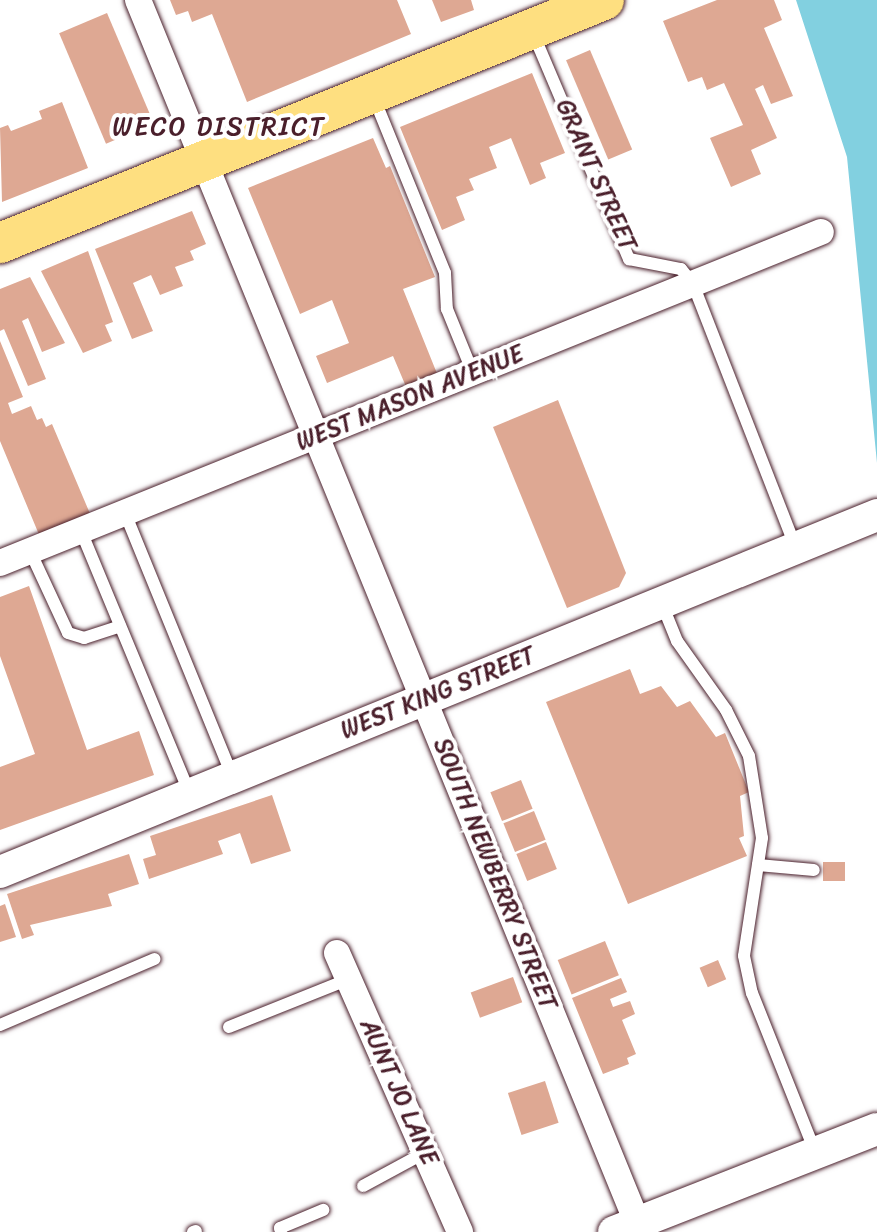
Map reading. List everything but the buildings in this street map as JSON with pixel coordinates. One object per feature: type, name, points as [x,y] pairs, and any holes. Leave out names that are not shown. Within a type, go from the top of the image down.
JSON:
[{"type":"main road","points":[[0,243],[552,15],[604,0]]},
{"type":"street","name":"SOUTH NEWBERRY STREET","points":[[138,0],[318,435],[631,1230]]},
{"type":"street","name":"WEST MASON AVENUE","points":[[0,563],[821,232]]},
{"type":"street","name":"WEST KING STREET","points":[[0,872],[877,515]]},
{"type":"street","name":"AUNT JO LANE","points":[[337,953],[460,1232]]},
{"type":"street","points":[[631,1230],[877,1129]]},
{"type":"lane","name":"GRANT STREET","points":[[552,15],[629,259],[681,269],[693,284]]},
{"type":"lane","points":[[371,92],[445,273],[447,309],[473,373]]},
{"type":"lane","points":[[693,284],[796,548]]},
{"type":"lane","points":[[125,513],[233,777]]},
{"type":"lane","points":[[81,531],[190,794]]},
{"type":"lane","points":[[30,551],[68,633],[84,638],[120,626]]},
{"type":"lane","points":[[662,602],[677,641],[726,710],[749,756],[762,820],[744,956],[749,980],[816,1154]]},
{"type":"lane","points":[[758,865],[814,870]]},
{"type":"lane","points":[[0,1025],[155,959]]},
{"type":"lane","points":[[229,1027],[349,979]]},
{"type":"lane","points":[[363,1186],[426,1152]]},
{"type":"lane","points":[[281,1232],[280,1228],[323,1210]]},
{"type":"water","points":[[796,0],[877,0],[877,463],[847,157]]},
{"type":"district","name":"WECO DISTRICT","points":[[219,127]]}]
